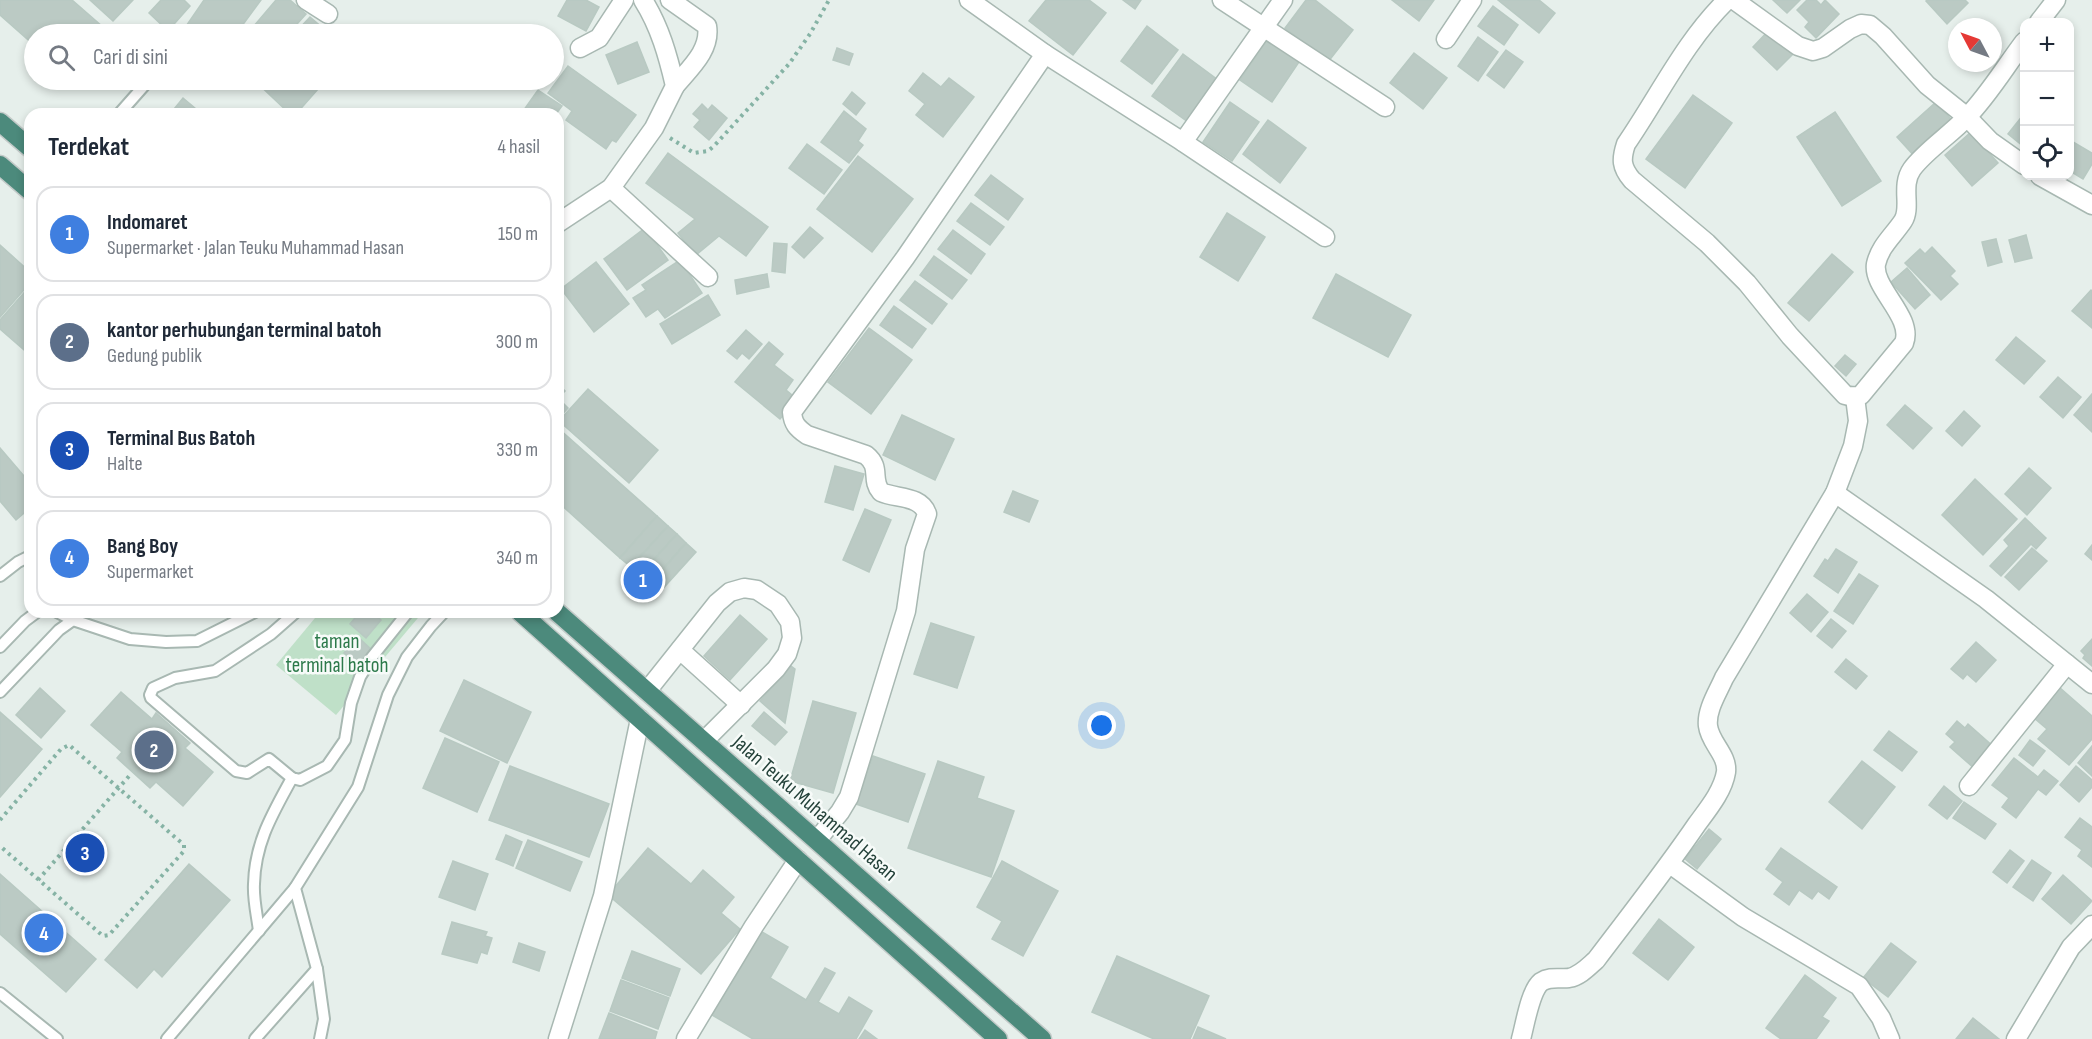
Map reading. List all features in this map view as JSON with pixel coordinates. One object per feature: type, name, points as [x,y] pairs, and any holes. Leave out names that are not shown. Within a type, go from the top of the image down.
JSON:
[{"type":"highway","points":[[0,122],[24,143]]},
{"type":"highway","points":[[0,165],[24,186]]},
{"type":"highway","points":[[527,618],[998,1039]]},
{"type":"highway","name":"Jalan Teuku Muhammad Hasan","points":[[564,618],[1042,1039]]},
{"type":"street","points":[[306,0],[328,14]]},
{"type":"street","points":[[580,48],[599,38],[624,0]]},
{"type":"street","points":[[643,0],[655,19],[675,86]]},
{"type":"street","points":[[564,220],[611,188],[654,128],[675,86],[700,56],[709,38],[707,26],[670,0]]},
{"type":"street","points":[[969,0],[1045,54],[1184,142],[1325,237]]},
{"type":"street","points":[[1222,0],[1385,107]]},
{"type":"street","points":[[1184,142],[1282,0]]},
{"type":"street","points":[[1446,39],[1472,0]]},
{"type":"street","points":[[1727,0],[1710,17],[1690,45],[1626,144],[1622,158],[1624,170],[1632,180],[1707,243],[1747,283],[1790,336],[1845,394],[1855,397],[1861,395],[1899,350],[1907,335],[1876,270],[1881,249],[1904,220],[1905,183],[1912,168],[1967,117],[2020,48]]},
{"type":"street","points":[[1734,0],[1798,46],[1814,51],[1823,48],[1850,29],[1861,24],[1870,25],[1883,36],[1927,85],[1967,117],[1990,141],[2020,162]]},
{"type":"street","points":[[2042,18],[2056,0]]},
{"type":"street","points":[[818,840],[840,813],[849,797],[906,611],[915,549],[927,514],[919,502],[881,492],[876,483],[877,471],[871,459],[866,455],[807,435],[793,422],[792,412],[905,258],[1045,54]]},
{"type":"street","points":[[2047,180],[2092,205]]},
{"type":"street","points":[[611,188],[708,277]]},
{"type":"street","points":[[1521,1039],[1535,991],[1542,982],[1552,978],[1569,978],[1581,973],[1596,960],[1670,864],[1715,798],[1726,771],[1724,758],[1708,726],[1711,708],[1724,678],[1835,493],[1853,446],[1858,422],[1855,397]]},
{"type":"street","points":[[1835,493],[1986,599],[2092,684]]},
{"type":"street","points":[[647,691],[717,603],[730,592],[744,588],[757,590],[778,604],[790,622],[792,639],[787,654],[776,669],[704,741]]},
{"type":"street","points":[[680,650],[741,705]]},
{"type":"street","points":[[1969,786],[2067,664]]},
{"type":"street","points":[[558,1039],[603,896],[640,720]]},
{"type":"street","points":[[686,1039],[754,926],[798,860]]},
{"type":"street","points":[[1670,864],[1743,917],[1859,986],[1881,1018],[1890,1039]]},
{"type":"street","points":[[2016,1039],[2071,947],[2092,924]]},
{"type":"lane","points":[[125,108],[140,90]]},
{"type":"lane","points":[[0,576],[24,559]]},
{"type":"lane","points":[[0,646],[29,618]]},
{"type":"lane","points":[[69,618],[130,639],[166,642],[196,641],[244,618]]},
{"type":"lane","points":[[289,618],[271,634],[215,670],[175,678],[153,688],[150,695],[236,771],[247,773],[269,759],[292,778],[300,780],[327,766],[345,740],[351,703],[360,677],[372,657],[403,618]]},
{"type":"lane","points":[[167,1039],[295,888],[358,787],[388,695],[407,657],[438,618]]},
{"type":"lane","points":[[0,692],[59,630],[73,620]]},
{"type":"lane","points":[[259,931],[253,886],[256,858],[265,827],[292,778]]},
{"type":"lane","points":[[295,888],[317,969],[324,1019],[320,1039]]},
{"type":"lane","points":[[255,1039],[317,969]]},
{"type":"lane","points":[[0,993],[57,1039]]},
{"type":"path","points":[[654,128],[694,153],[708,151],[789,64],[810,34],[829,0]]},
{"type":"path","points":[[0,820],[61,749],[69,745],[184,845],[184,851],[109,935],[103,936],[0,846]]},
{"type":"path","points":[[38,880],[130,775]]},
{"type":"green space","name":"taman terminal batoh","points":[[315,618],[418,618],[336,715],[276,665]]},
{"type":"building","points":[[0,0],[72,0],[100,24],[24,24],[24,36],[0,15]]},
{"type":"building","points":[[90,0],[133,0],[113,21]]},
{"type":"building","points":[[161,0],[184,0],[190,6],[174,24],[161,24],[149,13]]},
{"type":"building","points":[[204,0],[261,0],[243,24],[188,24]]},
{"type":"building","points":[[276,0],[290,0],[306,14],[297,24],[256,24]]},
{"type":"building","points":[[567,0],[586,0],[599,7],[586,31],[558,16]]},
{"type":"building","points":[[1046,0],[1089,0],[1106,13],[1073,55],[1029,21]]},
{"type":"building","points":[[1123,0],[1141,0],[1135,9]]},
{"type":"building","points":[[1306,0],[1315,0],[1353,30],[1328,62],[1285,28]]},
{"type":"building","points":[[1392,0],[1434,0],[1419,21]]},
{"type":"building","points":[[1498,0],[1539,0],[1555,13],[1539,33]]},
{"type":"building","points":[[1773,0],[1800,0],[1787,13]]},
{"type":"building","points":[[1807,0],[1816,0],[1821,5],[1825,0],[1839,14],[1816,38],[1805,27],[1809,22],[1797,10]]},
{"type":"building","points":[[1965,0],[1968,3],[1953,18],[1948,18],[1947,24],[1926,1]]},
{"type":"building","points":[[1493,6],[1518,25],[1504,45],[1478,26]]},
{"type":"building","points":[[310,17],[318,24],[303,24]]},
{"type":"building","points":[[1147,26],[1178,50],[1152,84],[1121,61]]},
{"type":"building","points":[[1771,28],[1795,52],[1777,70],[1753,47]]},
{"type":"building","points":[[1269,37],[1301,59],[1272,102],[1240,80]]},
{"type":"building","points":[[1478,37],[1498,52],[1478,81],[1458,66]]},
{"type":"building","points":[[637,42],[649,72],[618,84],[606,55]]},
{"type":"building","points":[[837,48],[853,54],[849,65],[833,60]]},
{"type":"building","points":[[1506,50],[1523,62],[1504,88],[1487,75]]},
{"type":"building","points":[[1414,53],[1447,78],[1423,109],[1390,83]]},
{"type":"building","points":[[1183,54],[1218,80],[1188,122],[1152,96]]},
{"type":"building","points":[[568,66],[636,115],[616,142],[612,140],[606,149],[566,120],[572,111],[548,93],[550,90],[564,90],[564,71]]},
{"type":"building","points":[[923,73],[941,87],[949,78],[974,97],[943,137],[916,115],[925,104],[909,91]]},
{"type":"building","points":[[265,90],[317,90],[301,108],[284,108]]},
{"type":"building","points":[[538,90],[562,106],[560,108],[525,108]]},
{"type":"building","points":[[852,92],[865,103],[856,115],[843,104]]},
{"type":"building","points":[[1693,95],[1732,123],[1685,188],[1646,159]]},
{"type":"building","points":[[183,98],[195,108],[175,108]]},
{"type":"building","points":[[1230,102],[1259,122],[1232,161],[1203,142]]},
{"type":"building","points":[[1936,102],[1955,124],[1916,158],[1897,137]]},
{"type":"building","points":[[702,104],[708,110],[712,105],[727,118],[709,140],[694,127],[700,120],[693,114]]},
{"type":"building","points":[[844,111],[866,129],[858,141],[863,145],[849,163],[821,142]]},
{"type":"building","points":[[1835,112],[1881,181],[1842,206],[1797,137]]},
{"type":"building","points":[[2020,119],[2020,144],[2008,134]]},
{"type":"building","points":[[1268,120],[1306,148],[1280,183],[1243,154]]},
{"type":"building","points":[[1971,132],[1998,163],[1972,186],[1945,155]]},
{"type":"building","points":[[2074,143],[2092,153],[2092,164],[2083,179],[2074,173]]},
{"type":"building","points":[[807,144],[842,170],[824,194],[789,168]]},
{"type":"building","points":[[668,153],[768,227],[746,256],[719,236],[696,255],[678,233],[695,219],[646,183]]},
{"type":"building","points":[[858,156],[913,199],[872,252],[817,209]]},
{"type":"building","points":[[991,175],[1023,199],[1008,220],[975,195]]},
{"type":"building","points":[[971,203],[1004,227],[990,245],[957,221]]},
{"type":"building","points":[[1227,213],[1265,237],[1238,281],[1200,257]]},
{"type":"building","points":[[810,227],[823,238],[804,258],[792,247]]},
{"type":"building","points":[[645,228],[668,260],[627,290],[604,259]]},
{"type":"building","points":[[953,230],[985,254],[971,274],[938,249]]},
{"type":"building","points":[[2026,235],[2032,258],[2015,262],[2009,240]]},
{"type":"building","points":[[1996,239],[2002,262],[1988,266],[1982,242]]},
{"type":"building","points":[[774,243],[787,244],[785,273],[772,271]]},
{"type":"building","points":[[0,245],[24,267],[24,290],[0,317]]},
{"type":"building","points":[[1932,247],[1955,271],[1950,276],[1958,284],[1941,300],[1905,263],[1920,249],[1925,254]]},
{"type":"building","points":[[1832,254],[1853,272],[1809,321],[1788,303]]},
{"type":"building","points":[[934,256],[967,280],[952,299],[920,275]]},
{"type":"building","points":[[680,260],[702,293],[665,318],[658,309],[646,317],[633,298],[646,290],[642,285]]},
{"type":"building","points":[[596,262],[629,304],[594,332],[564,293],[564,287]]},
{"type":"building","points":[[1907,268],[1930,295],[1915,309],[1891,282]]},
{"type":"building","points":[[767,274],[769,287],[737,294],[735,280]]},
{"type":"building","points":[[1336,274],[1411,315],[1388,357],[1313,318]]},
{"type":"building","points":[[915,281],[947,304],[932,324],[900,300]]},
{"type":"building","points":[[2092,291],[2092,328],[2072,311]]},
{"type":"building","points":[[24,293],[24,350],[0,329],[0,320]]},
{"type":"building","points":[[708,295],[720,315],[672,344],[660,324]]},
{"type":"building","points":[[894,306],[926,329],[912,348],[880,325]]},
{"type":"building","points":[[869,328],[912,360],[871,414],[828,382]]},
{"type":"building","points":[[746,330],[762,344],[749,359],[742,353],[737,359],[727,351]]},
{"type":"building","points":[[2016,337],[2045,361],[2024,384],[1996,360]]},
{"type":"building","points":[[769,342],[783,354],[774,365],[793,380],[786,390],[797,399],[780,419],[735,382]]},
{"type":"building","points":[[1845,355],[1856,364],[1846,376],[1835,366]]},
{"type":"building","points":[[2058,377],[2081,397],[2063,418],[2040,397]]},
{"type":"building","points":[[588,389],[658,450],[629,483],[564,425],[564,415]]},
{"type":"building","points":[[2092,394],[2092,432],[2074,415]]},
{"type":"building","points":[[1905,405],[1932,428],[1913,449],[1887,425]]},
{"type":"building","points":[[1964,411],[1980,426],[1962,446],[1946,431]]},
{"type":"building","points":[[902,415],[954,439],[935,480],[883,455]]},
{"type":"building","points":[[564,433],[657,516],[620,558],[564,507]]},
{"type":"building","points":[[0,448],[24,476],[24,513],[16,520],[0,501]]},
{"type":"building","points":[[835,466],[864,474],[853,510],[825,502]]},
{"type":"building","points":[[2029,468],[2051,488],[2027,515],[2005,494]]},
{"type":"building","points":[[1975,479],[2017,519],[1983,555],[1942,515]]},
{"type":"building","points":[[1013,491],[1038,501],[1029,522],[1004,512]]},
{"type":"building","points":[[865,509],[891,520],[869,572],[843,560]]},
{"type":"building","points":[[657,516],[668,526],[631,567],[620,558]]},
{"type":"building","points":[[2025,518],[2046,538],[2036,549],[2031,544],[2001,576],[1990,566],[2009,546],[2004,540]]},
{"type":"building","points":[[668,526],[677,534],[640,575],[631,567]]},
{"type":"building","points":[[677,534],[686,543],[650,584],[640,575]]},
{"type":"building","points":[[686,543],[696,552],[659,593],[650,584]]},
{"type":"building","points":[[2092,545],[2092,560],[2085,554]]},
{"type":"building","points":[[2032,548],[2047,561],[2019,590],[2005,577]]},
{"type":"building","points":[[1836,549],[1857,562],[1838,593],[1814,576],[1825,559],[1828,561]]},
{"type":"building","points":[[1859,574],[1878,586],[1853,624],[1834,611]]},
{"type":"building","points":[[1807,594],[1828,612],[1811,632],[1790,613]]},
{"type":"building","points":[[740,615],[767,639],[730,680],[704,656]]},
{"type":"building","points":[[355,618],[379,618],[381,620],[366,638],[350,624]]},
{"type":"building","points":[[1831,619],[1846,631],[1832,648],[1817,636]]},
{"type":"building","points":[[931,623],[974,637],[957,688],[914,674]]},
{"type":"building","points":[[358,637],[374,652],[361,667],[344,653]]},
{"type":"building","points":[[2092,639],[2092,666],[2083,658],[2085,655],[2081,651]]},
{"type":"building","points":[[1976,642],[1996,660],[1976,682],[1967,674],[1963,679],[1951,669]]},
{"type":"building","points":[[1846,659],[1867,676],[1856,689],[1835,672]]},
{"type":"building","points":[[791,666],[795,669],[785,723],[760,701]]},
{"type":"building","points":[[464,680],[531,712],[507,763],[440,731]]},
{"type":"building","points":[[2059,687],[2092,716],[2092,739],[2069,765],[2038,739],[2047,729],[2033,717]]},
{"type":"building","points":[[40,688],[65,711],[41,738],[16,715]]},
{"type":"building","points":[[121,692],[152,719],[156,713],[190,743],[185,748],[213,772],[183,806],[156,782],[150,788],[117,758],[122,752],[91,725]]},
{"type":"building","points":[[813,701],[856,713],[833,793],[790,781]]},
{"type":"building","points":[[0,712],[42,749],[0,797]]},
{"type":"building","points":[[764,712],[787,732],[775,745],[752,726]]},
{"type":"building","points":[[1957,721],[1965,728],[1968,724],[1994,747],[1975,769],[1950,747],[1955,742],[1946,734]]},
{"type":"building","points":[[1889,731],[1917,752],[1902,771],[1874,750]]},
{"type":"building","points":[[445,738],[499,762],[477,812],[423,788]]},
{"type":"building","points":[[2030,740],[2045,751],[2033,766],[2019,755]]},
{"type":"building","points":[[2092,746],[2092,776],[2078,763]]},
{"type":"building","points":[[873,756],[925,774],[908,822],[856,804]]},
{"type":"building","points":[[2014,758],[2038,777],[2044,770],[2058,781],[2046,795],[2038,789],[2016,818],[2002,807],[2009,798],[1992,785]]},
{"type":"building","points":[[938,761],[984,777],[977,798],[1014,811],[991,877],[908,848]]},
{"type":"building","points":[[1862,761],[1895,787],[1862,829],[1829,802]]},
{"type":"building","points":[[510,766],[609,804],[589,857],[489,820]]},
{"type":"building","points":[[2076,766],[2092,780],[2092,787],[2079,802],[2060,785]]},
{"type":"building","points":[[1944,786],[1962,801],[1947,819],[1929,805]]},
{"type":"building","points":[[1964,802],[1996,824],[1985,839],[1953,818]]},
{"type":"building","points":[[2080,818],[2092,827],[2092,867],[2078,856],[2082,850],[2065,837]]},
{"type":"building","points":[[1709,829],[1721,839],[1697,869],[1685,859]]},
{"type":"building","points":[[506,835],[522,842],[513,866],[496,859]]},
{"type":"building","points":[[528,840],[582,862],[570,891],[516,868]]},
{"type":"building","points":[[648,848],[691,884],[703,870],[734,897],[721,913],[740,929],[701,974],[608,895]]},
{"type":"building","points":[[1781,848],[1837,887],[1829,899],[1818,891],[1812,899],[1799,890],[1789,905],[1774,894],[1783,882],[1766,869]]},
{"type":"building","points":[[2010,850],[2024,861],[2007,883],[1993,872]]},
{"type":"building","points":[[2032,860],[2051,873],[2033,901],[2013,887]]},
{"type":"building","points":[[453,861],[488,874],[475,910],[439,897]]},
{"type":"building","points":[[1002,861],[1058,891],[1023,956],[992,939],[1002,921],[977,907]]},
{"type":"building","points":[[189,864],[230,900],[162,977],[154,969],[137,988],[105,960]]},
{"type":"building","points":[[0,874],[96,959],[66,992],[0,934]]},
{"type":"building","points":[[2063,875],[2092,901],[2071,924],[2042,899]]},
{"type":"building","points":[[1659,919],[1694,947],[1668,980],[1633,953]]},
{"type":"building","points":[[452,922],[487,932],[485,936],[492,938],[487,954],[481,952],[477,963],[442,954]]},
{"type":"building","points":[[762,932],[788,947],[770,978],[806,1000],[825,968],[835,973],[818,1002],[839,1014],[849,997],[872,1011],[856,1039],[753,1039],[712,1015]]},
{"type":"building","points":[[519,943],[545,952],[539,971],[513,962]]},
{"type":"building","points":[[1891,943],[1916,962],[1888,997],[1863,978]]},
{"type":"building","points":[[632,951],[680,969],[670,996],[622,978]]},
{"type":"building","points":[[1117,956],[1209,996],[1190,1039],[1154,1039],[1092,1012]]},
{"type":"building","points":[[1805,975],[1836,998],[1822,1017],[1829,1021],[1816,1039],[1781,1039],[1766,1028]]},
{"type":"building","points":[[621,980],[669,998],[658,1029],[610,1011]]},
{"type":"building","points":[[609,1013],[657,1032],[655,1039],[599,1039]]},
{"type":"building","points":[[1973,1018],[1999,1039],[1956,1039]]},
{"type":"building","points":[[1198,1027],[1226,1039],[1193,1039]]},
{"type":"building","points":[[865,1030],[877,1039],[859,1039]]},
{"type":"place","name":"Indomaret","points":[[643,580]]},
{"type":"place","name":"kantor perhubungan terminal batoh","points":[[154,750]]},
{"type":"place","name":"Terminal Bus Batoh","points":[[85,853]]},
{"type":"place","name":"Bang Boy","points":[[44,933]]}]
